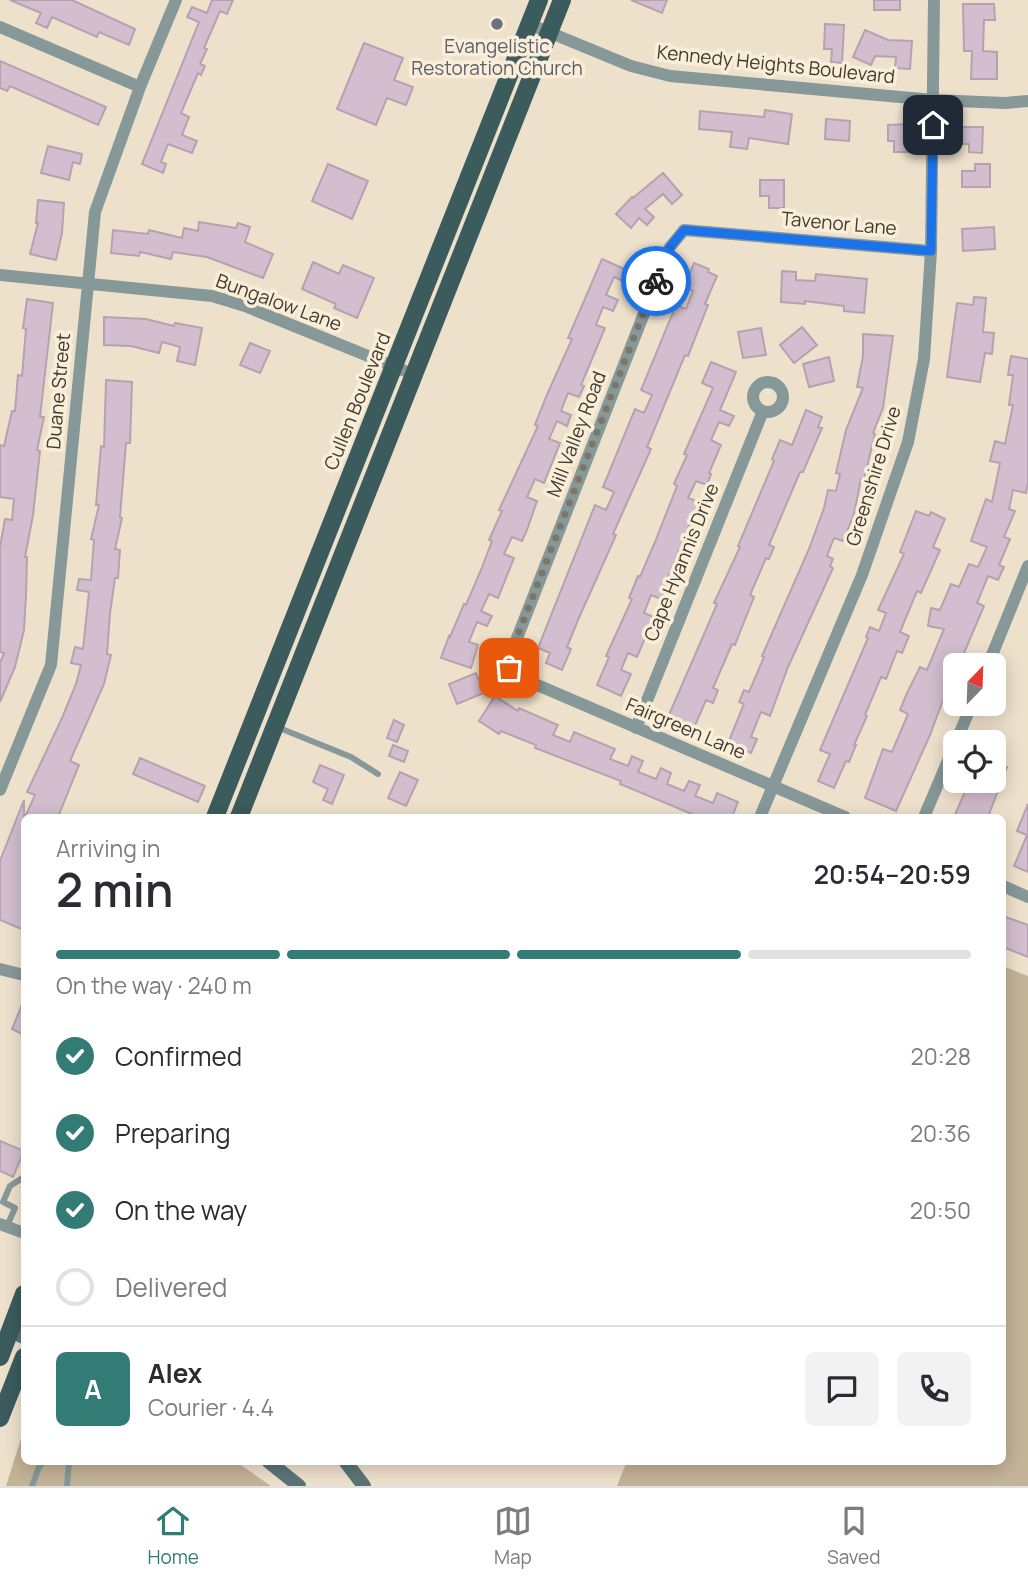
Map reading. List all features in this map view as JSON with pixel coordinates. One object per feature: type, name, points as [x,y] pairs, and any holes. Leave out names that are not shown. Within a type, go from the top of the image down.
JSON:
[{"type":"main road","name":"Cullen Boulevard","points":[[218,810],[539,0]]},
{"type":"main road","points":[[218,810],[240,814],[562,0]]},
{"type":"main road","points":[[466,187],[485,195]]},
{"type":"main road","points":[[306,585],[328,594]]},
{"type":"main road","points":[[0,1357],[17,1334],[21,1311]]},
{"type":"main road","points":[[0,1418],[21,1365]]},
{"type":"main road","points":[[273,1465],[299,1486]]},
{"type":"main road","points":[[348,1465],[364,1486]]},
{"type":"street","name":"Duane Street","points":[[0,790],[51,665],[95,212],[140,87],[176,0]]},
{"type":"street","name":"Greenshire Drive","points":[[761,814],[862,575],[908,442],[924,359],[931,251],[934,0]]},
{"type":"street","name":"Kennedy Heights Boulevard","points":[[529,24],[631,66],[670,76],[933,100],[1005,103],[1028,101]]},
{"type":"street","points":[[0,27],[140,87]]},
{"type":"street","name":"Mill Valley Road","points":[[514,672],[509,668],[512,650],[670,247],[684,230],[702,231]]},
{"type":"street","name":"Tavenor Lane","points":[[702,231],[931,251]]},
{"type":"street","name":"Bungalow Lane","points":[[0,275],[194,292],[230,300],[415,374]]},
{"type":"street","name":"Cape Hyannis Drive","points":[[636,728],[763,411]]},
{"type":"street","points":[[993,653],[1028,566]]},
{"type":"street","name":"Fairgreen Lane","points":[[514,672],[521,678],[838,814]]},
{"type":"street","points":[[925,814],[967,716]]},
{"type":"street","points":[[1006,887],[1028,897]]},
{"type":"street","points":[[0,969],[21,974]]},
{"type":"street","points":[[3,1225],[21,1232]]},
{"type":"lane","points":[[275,726],[351,757],[378,774]]},
{"type":"lane","points":[[3,1225],[16,1208],[4,1202],[10,1186],[21,1179]]},
{"type":"lane","points":[[32,1486],[41,1465]]},
{"type":"lane","points":[[67,1486],[69,1465]]},
{"type":"shaded area","points":[[1006,967],[1028,976],[1028,1486],[617,1486],[625,1465],[1006,1465]]},
{"type":"shaded area","points":[[21,1438],[21,1465],[241,1465],[271,1486],[6,1486]]},
{"type":"building","points":[[10,0],[72,0],[135,29],[129,45],[99,32],[97,37],[52,17],[47,28],[36,23],[41,13]]},
{"type":"building","points":[[212,0],[233,0],[227,14],[220,11],[204,48],[207,49],[200,64],[205,66],[201,75],[198,73],[181,113],[189,117],[182,135],[197,141],[192,153],[168,144],[161,162],[166,164],[163,173],[142,164],[199,22],[187,17],[192,7],[207,13]]},
{"type":"building","points":[[631,0],[667,0],[662,13]]},
{"type":"building","points":[[874,0],[900,0],[900,10],[874,10]]},
{"type":"building","points":[[963,4],[994,4],[995,20],[984,20],[983,51],[997,52],[997,79],[971,79],[972,51],[964,51]]},
{"type":"building","points":[[825,24],[844,25],[842,63],[831,62],[832,49],[824,49]]},
{"type":"building","points":[[865,30],[888,40],[912,41],[910,69],[895,68],[896,57],[875,56],[871,65],[853,57]]},
{"type":"building","points":[[364,43],[403,58],[394,80],[413,87],[406,105],[387,98],[376,125],[337,109]]},
{"type":"building","points":[[0,61],[106,107],[98,125],[10,86],[7,91],[0,88]]},
{"type":"building","points":[[765,110],[792,114],[788,144],[749,138],[747,149],[730,147],[732,132],[699,129],[700,111],[764,117]]},
{"type":"building","points":[[826,119],[850,121],[849,141],[825,139]]},
{"type":"building","points":[[910,124],[910,152],[894,152],[894,141],[888,141],[888,125]]},
{"type":"building","points":[[961,127],[983,127],[982,153],[969,152],[969,144],[960,144]]},
{"type":"building","points":[[48,146],[82,154],[80,164],[73,162],[69,180],[41,173]]},
{"type":"building","points":[[328,164],[368,181],[352,219],[312,201]]},
{"type":"building","points":[[975,164],[990,164],[990,187],[962,187],[962,171],[975,171]]},
{"type":"building","points":[[663,173],[682,195],[672,204],[663,194],[645,209],[654,217],[647,225],[639,218],[631,228],[616,214],[632,197]]},
{"type":"building","points":[[760,180],[784,180],[784,208],[769,208],[769,196],[760,196]]},
{"type":"building","points":[[38,200],[64,203],[62,233],[56,260],[30,254],[38,223]]},
{"type":"building","points":[[199,222],[236,228],[238,223],[250,227],[245,242],[273,254],[263,278],[207,257],[173,252],[171,259],[140,252],[139,256],[111,253],[113,230],[148,234],[149,230],[182,238],[184,228],[198,231]]},
{"type":"building","points":[[994,227],[995,249],[963,251],[962,229]]},
{"type":"building","points":[[602,259],[629,271],[625,282],[614,277],[606,295],[618,300],[613,311],[603,307],[596,325],[605,328],[581,385],[584,386],[579,397],[568,393],[561,411],[571,415],[567,426],[557,421],[549,439],[560,443],[544,483],[535,479],[527,497],[537,501],[527,530],[522,541],[512,537],[504,554],[514,558],[498,598],[489,594],[481,611],[492,616],[487,626],[477,622],[469,642],[478,645],[471,668],[441,658],[481,570],[492,541],[489,540],[502,511],[499,510],[538,426],[535,425],[572,339],[568,338]]},
{"type":"building","points":[[313,262],[339,274],[343,265],[374,278],[357,318],[334,308],[336,304],[302,289]]},
{"type":"building","points":[[694,263],[709,269],[708,272],[717,276],[705,304],[708,305],[647,447],[651,449],[613,534],[616,535],[567,647],[571,649],[562,670],[546,663],[550,653],[538,648],[595,505],[606,510],[614,492],[603,487],[635,409],[644,413],[652,395],[641,390],[676,305],[686,309],[693,291],[684,287]]},
{"type":"building","points":[[782,271],[796,272],[796,280],[815,281],[816,274],[867,279],[864,313],[844,311],[844,306],[805,301],[805,304],[781,302]]},
{"type":"building","points":[[974,297],[986,298],[983,332],[994,333],[992,354],[985,353],[980,382],[947,377],[957,303],[973,305]]},
{"type":"building","points":[[27,299],[53,303],[40,417],[44,417],[37,450],[40,451],[33,515],[25,557],[24,630],[15,667],[0,702],[0,663],[4,653],[0,652],[0,547],[5,519],[12,520],[14,499],[0,497],[0,445],[4,446],[12,411],[15,411],[18,375],[22,376],[26,329],[23,328]]},
{"type":"building","points":[[104,317],[146,319],[174,326],[175,323],[202,328],[195,365],[177,361],[180,347],[162,342],[159,353],[131,346],[104,345]]},
{"type":"building","points":[[802,327],[817,345],[794,363],[780,345]]},
{"type":"building","points":[[761,328],[766,355],[743,358],[738,332]]},
{"type":"building","points":[[863,334],[893,336],[883,408],[873,433],[875,434],[864,479],[861,479],[854,514],[843,541],[834,538],[827,556],[833,559],[830,566],[833,568],[788,667],[770,716],[761,712],[751,737],[757,739],[751,753],[728,743],[744,704],[739,702],[744,690],[749,692],[764,657],[762,656],[809,549],[828,490],[836,491],[840,474],[836,473],[846,430],[863,388],[857,387],[863,356]]},
{"type":"building","points":[[250,343],[270,351],[260,373],[240,365]]},
{"type":"building","points":[[1011,356],[1028,359],[1026,493],[1013,490],[1009,509],[1015,511],[1004,537],[1010,539],[999,565],[1004,567],[998,580],[988,576],[977,603],[984,606],[964,653],[943,653],[943,700],[896,811],[865,798],[883,749],[892,752],[908,714],[900,710],[907,693],[920,667],[927,670],[944,629],[928,626],[931,608],[940,610],[951,584],[959,587],[969,564],[978,567],[987,547],[971,541],[986,499],[992,502],[1000,463],[990,461],[995,441],[1005,444],[1013,405],[1009,405],[1013,375],[1008,375]]},
{"type":"building","points":[[829,357],[834,381],[809,387],[803,364]]},
{"type":"building","points":[[711,362],[736,372],[720,410],[734,416],[729,426],[719,422],[711,440],[721,445],[709,473],[711,474],[707,485],[696,481],[688,498],[699,502],[661,599],[651,595],[644,613],[654,617],[637,657],[628,653],[621,670],[631,674],[621,696],[597,685],[609,657],[606,656],[632,599],[629,598],[677,486],[674,484],[687,455],[684,454],[713,388],[702,383]]},
{"type":"building","points":[[106,380],[132,382],[130,443],[126,443],[122,518],[115,549],[120,550],[118,578],[115,578],[110,613],[107,654],[111,655],[104,684],[70,761],[79,765],[59,814],[26,814],[35,795],[27,792],[62,718],[81,665],[71,663],[75,647],[83,649],[89,592],[77,590],[79,579],[91,580],[94,540],[91,539],[99,505],[96,505],[101,446],[104,447]]},
{"type":"building","points":[[806,410],[822,417],[818,427],[822,428],[769,545],[774,547],[769,559],[766,558],[750,595],[754,597],[735,645],[732,644],[713,688],[718,690],[713,703],[706,700],[694,728],[668,717],[717,604],[714,603],[740,547],[738,546],[774,461],[772,459],[780,440],[792,445]]},
{"type":"building","points":[[916,511],[929,516],[931,512],[945,519],[933,547],[940,550],[921,593],[917,591],[900,632],[909,636],[902,653],[897,651],[886,679],[881,677],[849,762],[846,761],[834,788],[818,781],[830,754],[820,750],[868,638],[866,637],[870,627],[879,631],[886,613],[878,610],[904,554],[900,552]]},
{"type":"building","points":[[476,673],[484,693],[457,704],[449,684]]},
{"type":"building","points":[[495,696],[518,711],[519,708],[558,725],[553,735],[570,742],[574,732],[615,749],[610,759],[628,766],[632,756],[643,761],[638,772],[656,779],[661,768],[671,773],[667,784],[684,791],[689,781],[700,785],[695,796],[713,803],[717,793],[738,802],[733,814],[692,814],[620,784],[621,781],[535,748],[536,745],[501,731],[499,734],[479,721]]},
{"type":"building","points":[[394,720],[404,725],[397,742],[387,738]]},
{"type":"building","points":[[393,745],[408,751],[404,762],[389,756]]},
{"type":"building","points":[[140,758],[205,786],[198,802],[133,774]]},
{"type":"building","points":[[320,765],[344,775],[332,804],[323,800],[328,789],[313,782]]},
{"type":"building","points":[[400,772],[418,780],[406,806],[388,798]]},
{"type":"building","points":[[964,793],[997,793],[989,814],[955,814]]},
{"type":"building","points":[[24,800],[24,814],[21,814],[21,929],[0,920],[0,861]]},
{"type":"building","points":[[1028,804],[1028,872],[1014,866],[1027,835],[1017,831]]},
{"type":"building","points":[[1006,917],[1028,925],[1028,957],[1006,948]]},
{"type":"building","points":[[21,1007],[21,1034],[12,1029]]},
{"type":"building","points":[[0,1141],[21,1150],[21,1158],[13,1177],[0,1171]]},
{"type":"way so far","points":[[509,668],[512,650],[656,281]]},
{"type":"place","name":"Evangelistic Restoration Church","points":[[497,24]]},
{"type":"route","points":[[656,281],[670,247],[684,230],[931,251],[933,125]]}]
